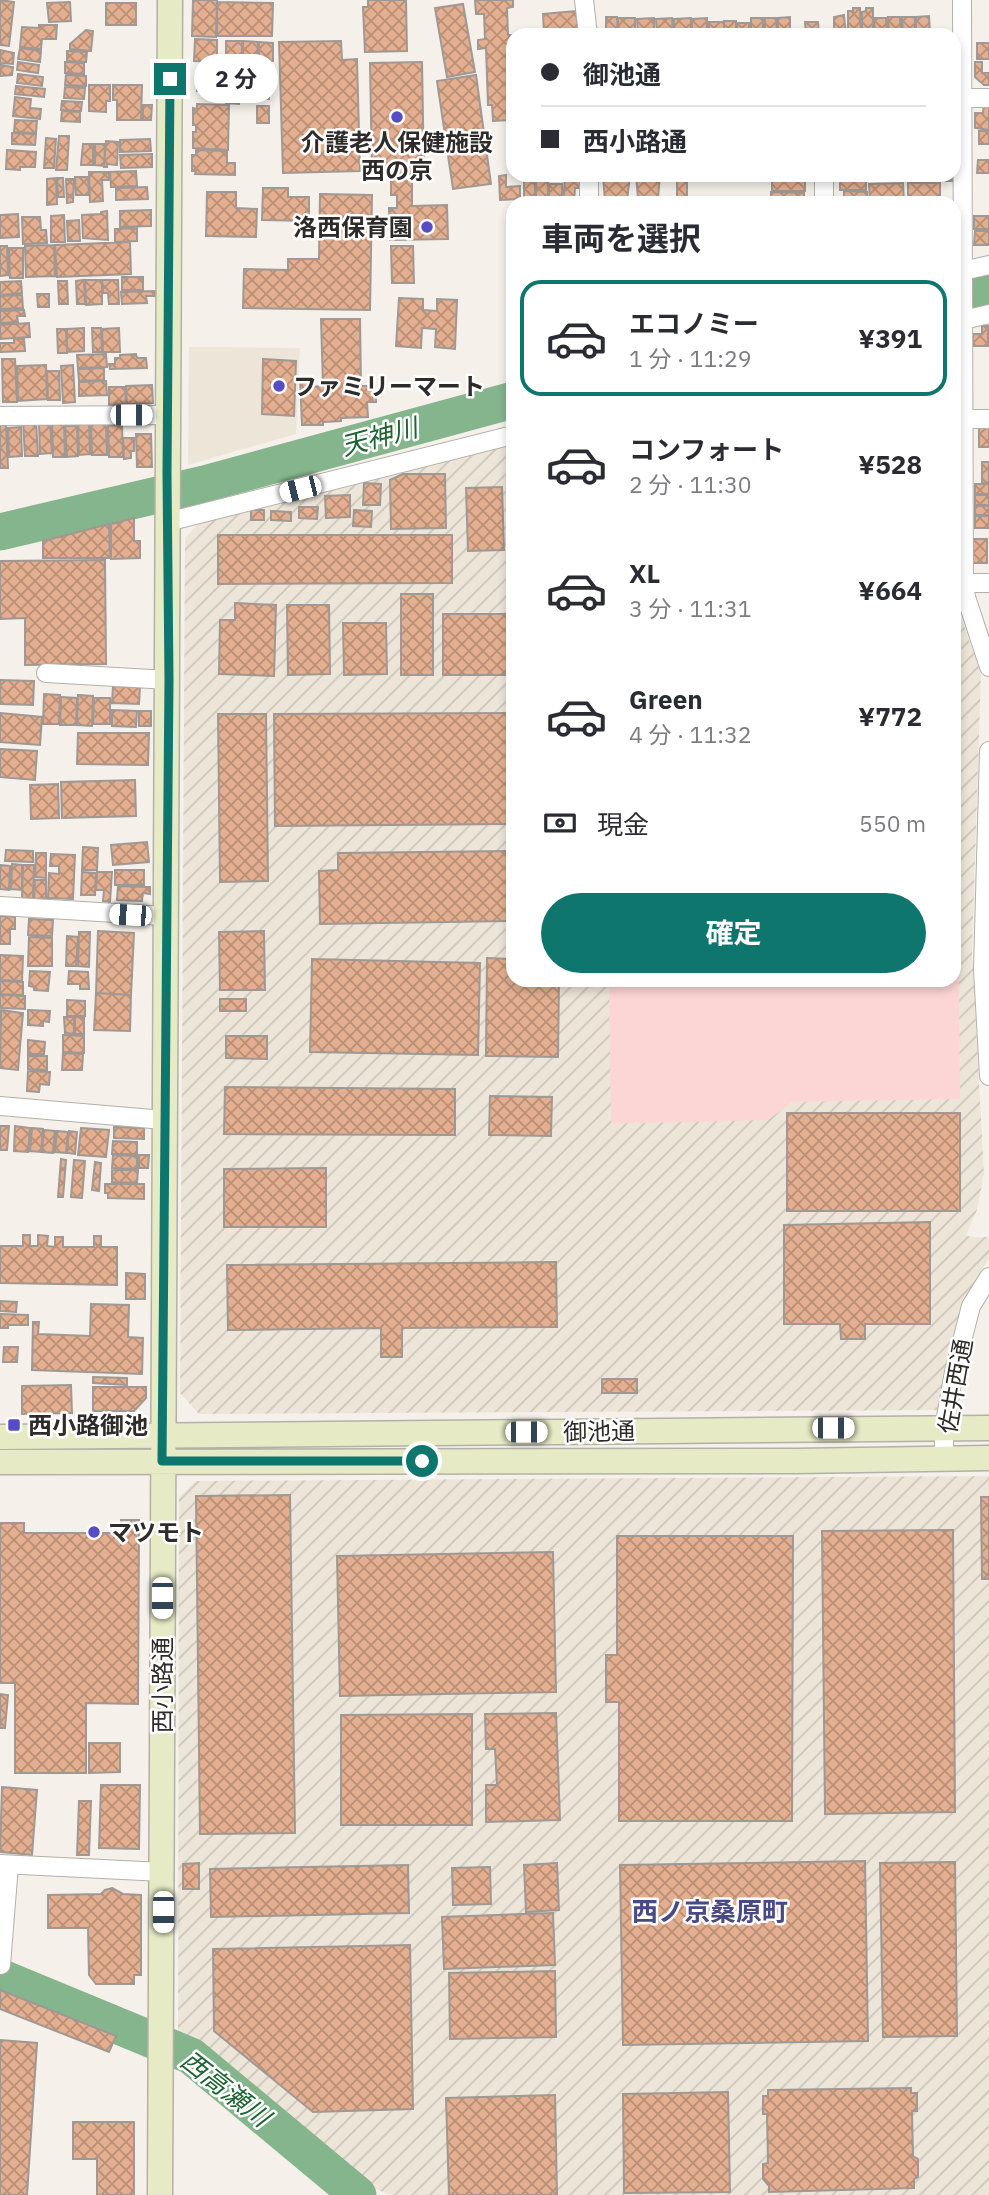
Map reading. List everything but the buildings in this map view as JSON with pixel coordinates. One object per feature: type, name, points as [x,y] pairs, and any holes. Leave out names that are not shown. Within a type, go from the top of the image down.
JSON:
[{"type":"street","name":"西小路通","points":[[160,2195],[170,0]]},
{"type":"street","points":[[584,0],[587,28]]},
{"type":"street","points":[[961,109],[962,0]]},
{"type":"street","points":[[962,98],[989,97]]},
{"type":"street","points":[[961,271],[989,265]]},
{"type":"street","points":[[989,314],[961,317],[964,583],[989,667]]},
{"type":"street","points":[[0,416],[168,415]]},
{"type":"street","points":[[964,419],[989,419]]},
{"type":"street","points":[[167,514],[506,437]]},
{"type":"street","points":[[964,583],[989,583]]},
{"type":"street","points":[[46,673],[169,680]]},
{"type":"street","points":[[989,751],[986,955],[989,1076]]},
{"type":"street","points":[[0,906],[165,916]]},
{"type":"street","points":[[0,1106],[164,1120]]},
{"type":"street","name":"佐井西通","points":[[944,1458],[944,1428],[954,1371],[971,1306],[989,1277]]},
{"type":"street","name":"御池通","points":[[0,1437],[989,1428]]},
{"type":"street","name":"御池通","points":[[0,1462],[797,1461],[989,1458]]},
{"type":"street","points":[[1,1965],[4,1865],[163,1872]]},
{"type":"shaded area","points":[[189,347],[300,348],[296,434],[188,465]]},
{"type":"shaded area","points":[[506,447],[506,987],[961,987],[961,617],[981,674],[972,951],[984,1174],[977,1210],[966,1235],[989,1237],[989,1258],[963,1303],[937,1410],[199,1414],[180,1393],[185,538],[198,524]]},
{"type":"shaded area","points":[[609,987],[959,987],[960,1099],[792,1102],[768,1120],[611,1124]]},
{"type":"shaded area","points":[[989,1476],[989,2195],[392,2195],[359,2178],[203,2044],[178,2032],[179,1497],[196,1481]]},
{"type":"waterway","name":"天神川","points":[[961,297],[989,289]]},
{"type":"waterway","name":"天神川","points":[[0,532],[204,484],[506,402]]},
{"type":"waterway","name":"西高瀬川","points":[[0,1977],[191,2056],[358,2195]]},
{"type":"place","name":"介護老人保健施設 西の京","points":[[397,117]]},
{"type":"place","name":"洛西保育園","points":[[427,227]]},
{"type":"place","name":"ファミリーマート","points":[[279,386]]},
{"type":"place","name":"西小路御池","points":[[14,1425]]},
{"type":"place","name":"マツモト","points":[[94,1532]]},
{"type":"district","name":"西ノ京桑原町","points":[[710,1911]]},
{"type":"route","points":[[170,79],[167,474],[169,680],[162,1461],[422,1461]]}]
